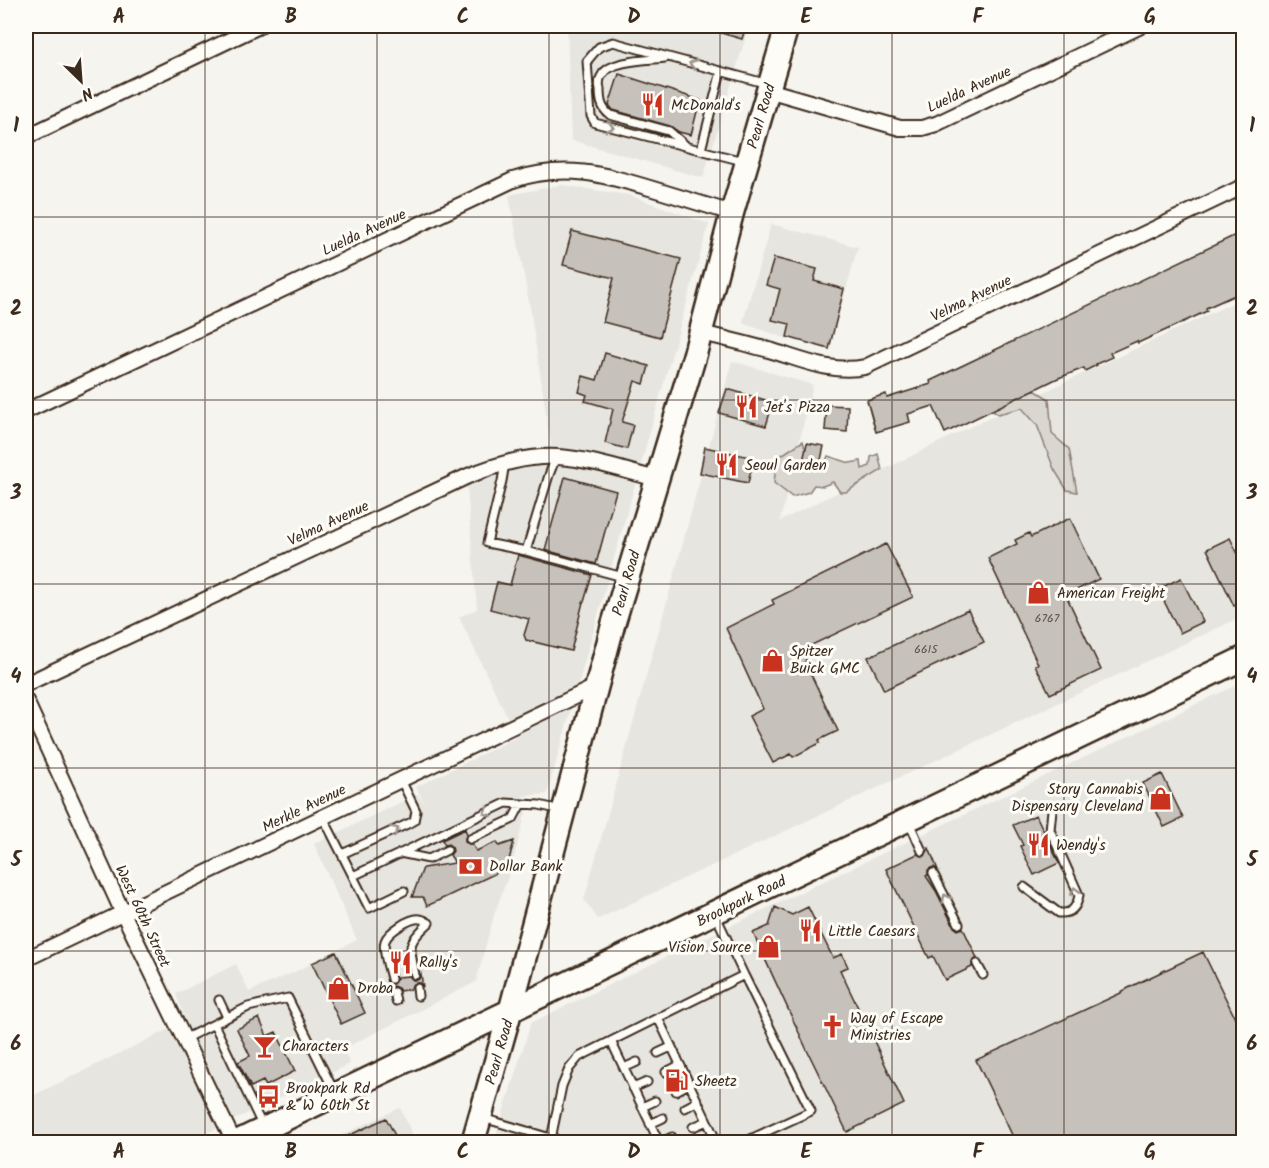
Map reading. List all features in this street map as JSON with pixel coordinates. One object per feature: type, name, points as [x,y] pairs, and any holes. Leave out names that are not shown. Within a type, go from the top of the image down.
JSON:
[{"type":"main road","name":"Pearl Road","points":[[473,1143],[627,578],[700,333],[732,213],[787,26]]},
{"type":"main road","name":"Brookpark Road","points":[[236,1143],[1244,658]]},
{"type":"street","points":[[26,137],[259,26]]},
{"type":"street","name":"Luelda Avenue","points":[[769,87],[900,128],[922,128],[936,124],[1141,26]]},
{"type":"street","name":"Luelda Avenue","points":[[26,411],[522,177],[552,172],[584,172],[613,177],[732,213]]},
{"type":"street","name":"Velma Avenue","points":[[700,333],[830,368],[865,367],[1244,186]]},
{"type":"street","name":"Velma Avenue","points":[[26,684],[497,464],[556,457],[579,460],[657,479]]},
{"type":"street","name":"Merkle Avenue","points":[[26,959],[597,686]]},
{"type":"street","name":"West 60th Street","points":[[26,701],[123,913],[236,1143]]},
{"type":"lane","points":[[747,162],[596,123],[591,116],[586,61],[599,47],[613,42],[721,71],[769,87]]},
{"type":"lane","points":[[670,58],[610,67],[602,75],[599,84],[600,101],[604,110],[610,115],[669,131],[687,147]]},
{"type":"lane","points":[[701,150],[721,71]]},
{"type":"lane","points":[[526,551],[556,457]]},
{"type":"lane","points":[[505,463],[487,543],[627,578]]},
{"type":"lane","points":[[342,854],[414,821],[416,811],[401,780]]},
{"type":"lane","points":[[352,876],[506,803],[538,805],[564,811]]},
{"type":"lane","points":[[470,839],[513,819],[521,804]]},
{"type":"lane","points":[[1024,886],[1059,913],[1065,914],[1075,909],[1078,903],[1079,895],[1050,830],[1052,810]]},
{"type":"lane","points":[[323,817],[369,908],[404,891]]},
{"type":"lane","points":[[908,820],[922,851]]},
{"type":"lane","points":[[400,854],[429,859],[447,850]]},
{"type":"lane","points":[[933,873],[959,924]]},
{"type":"lane","points":[[715,913],[811,1111],[744,1143]]},
{"type":"lane","points":[[391,979],[384,948],[385,941],[396,929],[415,919],[422,918],[429,923],[416,934],[410,945],[415,975]]},
{"type":"lane","points":[[977,964],[983,975]]},
{"type":"lane","points":[[551,1139],[562,1086],[569,1069],[579,1057],[744,975]]},
{"type":"lane","points":[[394,992],[396,1001]]},
{"type":"lane","points":[[184,1040],[248,1007],[288,998],[336,1095]]},
{"type":"lane","points":[[219,1000],[228,1017]]},
{"type":"lane","points":[[658,1018],[717,1143]]},
{"type":"lane","points":[[214,1024],[264,1129]]},
{"type":"lane","points":[[611,1041],[660,1143],[672,1137]]},
{"type":"lane","points":[[658,1053],[671,1047]]},
{"type":"lane","points":[[624,1068],[637,1062]]},
{"type":"lane","points":[[666,1072],[681,1065]]},
{"type":"lane","points":[[633,1088],[647,1082]]},
{"type":"lane","points":[[675,1091],[689,1084]]},
{"type":"lane","points":[[642,1107],[655,1101]]},
{"type":"lane","points":[[685,1108],[698,1101]]},
{"type":"lane","points":[[480,1118],[538,1139],[551,1139],[564,1143]]},
{"type":"lane","points":[[650,1124],[663,1118]]},
{"type":"lane","points":[[693,1127],[707,1121]]},
{"type":"shaded area","points":[[567,26],[749,26],[703,178],[571,140]]},
{"type":"shaded area","points":[[560,185],[629,195],[709,224],[547,794],[523,796],[526,812],[476,982],[343,1049],[341,1045],[350,1064],[188,1142],[26,1142],[26,1099],[186,1021],[176,994],[236,964],[249,992],[301,969],[357,940],[314,844],[418,794],[426,806],[416,787],[517,737],[459,617],[477,609],[467,487],[551,446],[530,307],[509,195]]},
{"type":"shaded area","points":[[771,224],[858,247],[829,349],[786,338],[743,322]]},
{"type":"shaded area","points":[[1243,298],[1243,616],[598,919],[584,900],[732,361],[813,385],[780,521],[972,426]]},
{"type":"shaded area","points":[[1022,382],[1049,399],[1052,434],[1069,449],[1077,492],[1067,490],[1054,469],[1037,425],[1022,408],[998,414],[984,407],[999,401],[1010,402],[1010,392]]},
{"type":"shaded area","points":[[803,441],[815,465],[823,468],[828,456],[850,463],[861,461],[862,469],[870,466],[871,457],[878,454],[882,470],[846,492],[840,492],[833,482],[823,486],[814,485],[809,492],[792,497],[774,483],[777,458]]},
{"type":"shaded area","points":[[1243,682],[1243,1142],[494,1142],[531,1023]]},
{"type":"shaded area","points":[[400,1108],[416,1142],[326,1142]]},
{"type":"building","points":[[707,26],[746,26],[742,39],[707,29]]},
{"type":"building","name":"McDonald's","points":[[619,74],[700,100],[691,135],[679,132],[670,126],[613,110],[609,105]]},
{"type":"building","points":[[572,231],[681,259],[660,337],[603,322],[614,278],[563,265]]},
{"type":"building","points":[[1244,231],[1244,291],[1138,343],[1137,341],[1110,353],[1112,357],[1085,371],[1084,368],[1056,379],[945,433],[933,406],[908,414],[910,422],[876,432],[867,400],[886,394],[887,398],[931,384],[930,381]]},
{"type":"building","points":[[774,258],[817,269],[814,281],[844,289],[829,349],[787,337],[790,324],[772,320],[780,289],[766,285]]},
{"type":"building","points":[[605,353],[649,366],[644,384],[635,381],[622,422],[633,425],[627,449],[605,443],[613,409],[585,401],[587,395],[579,392],[583,376],[597,380]]},
{"type":"building","name":"Jet's Pizza","points":[[727,389],[773,402],[766,426],[719,413]]},
{"type":"building","points":[[827,405],[848,406],[847,432],[825,430]]},
{"type":"building","points":[[807,443],[824,446],[819,469],[802,466]]},
{"type":"building","name":"Seoul Garden","points":[[705,447],[754,458],[748,483],[700,473]]},
{"type":"building","points":[[565,477],[616,491],[596,564],[545,550]]},
{"type":"building","points":[[1070,518],[1099,579],[1066,595],[1101,670],[1050,694],[988,558],[1017,544],[1015,540],[1029,533],[1031,537]]},
{"type":"building","points":[[1230,538],[1244,566],[1244,601],[1234,606],[1207,549]]},
{"type":"building","points":[[886,544],[913,597],[801,650],[838,731],[793,757],[791,754],[773,763],[749,716],[763,709],[726,628],[774,604],[772,600]]},
{"type":"building","points":[[518,555],[592,575],[571,651],[526,640],[524,635],[529,619],[490,609],[497,582],[510,585]]},
{"type":"building","points":[[1181,578],[1203,622],[1180,633],[1158,589]]},
{"type":"building","points":[[968,610],[984,642],[884,690],[868,657]]},
{"type":"building","points":[[1162,774],[1183,818],[1164,827],[1143,783]]},
{"type":"building","name":"Wendy's","points":[[1036,815],[1059,863],[1034,875],[1013,825]]},
{"type":"building","name":"Dollar Bank","points":[[465,829],[467,834],[465,842],[472,844],[476,851],[497,842],[499,846],[514,841],[507,868],[427,906],[423,897],[412,897],[423,868],[455,863],[450,855],[453,851],[452,847],[445,845],[442,840]]},
{"type":"building","points":[[929,848],[938,870],[931,868],[926,876],[954,927],[958,930],[963,928],[977,958],[972,962],[972,967],[945,980],[933,956],[929,958],[886,869],[917,854],[925,856]]},
{"type":"building","points":[[775,907],[792,915],[808,907],[833,958],[842,954],[848,967],[840,970],[904,1104],[847,1132],[753,933],[769,926]]},
{"type":"building","name":"Droba","points":[[336,952],[365,1013],[341,1024],[312,963]]},
{"type":"building","points":[[1203,952],[1244,1036],[1244,1143],[1016,1143],[976,1060]]},
{"type":"building","points":[[421,974],[423,987],[420,983],[416,983],[411,989],[400,991],[393,986],[388,992],[387,983],[393,984],[398,977],[409,976],[417,980]]},
{"type":"building","name":"Characters","points":[[259,1018],[267,1036],[276,1032],[295,1071],[266,1086],[263,1081],[251,1087],[238,1062],[250,1056],[237,1029]]},
{"type":"building","points":[[386,1118],[399,1143],[333,1143]]},
{"type":"place","name":"McDonald's","points":[[653,105]]},
{"type":"place","name":"Jet's Pizza","points":[[746,407]]},
{"type":"place","name":"Seoul Garden","points":[[727,465]]},
{"type":"place","name":"American Freight","points":[[1039,593]]},
{"type":"place","name":"Spitzer Buick GMC","points":[[772,660]]},
{"type":"place","name":"Story Cannabis Dispensary Cleveland","points":[[1161,798]]},
{"type":"place","name":"Wendy's","points":[[1038,845]]},
{"type":"place","name":"Dollar Bank","points":[[471,866]]},
{"type":"place","name":"Little Caesars","points":[[810,931]]},
{"type":"place","name":"Vision Source","points":[[769,947]]},
{"type":"place","name":"Rally's","points":[[401,962]]},
{"type":"place","name":"Droba","points":[[339,988]]},
{"type":"place","name":"Way of Escape Ministries","points":[[832,1027]]},
{"type":"place","name":"Characters","points":[[264,1046]]},
{"type":"place","name":"Sheetz","points":[[677,1081]]},
{"type":"place","name":"Brookpark Rd & W 60th St","points":[[268,1097]]}]
